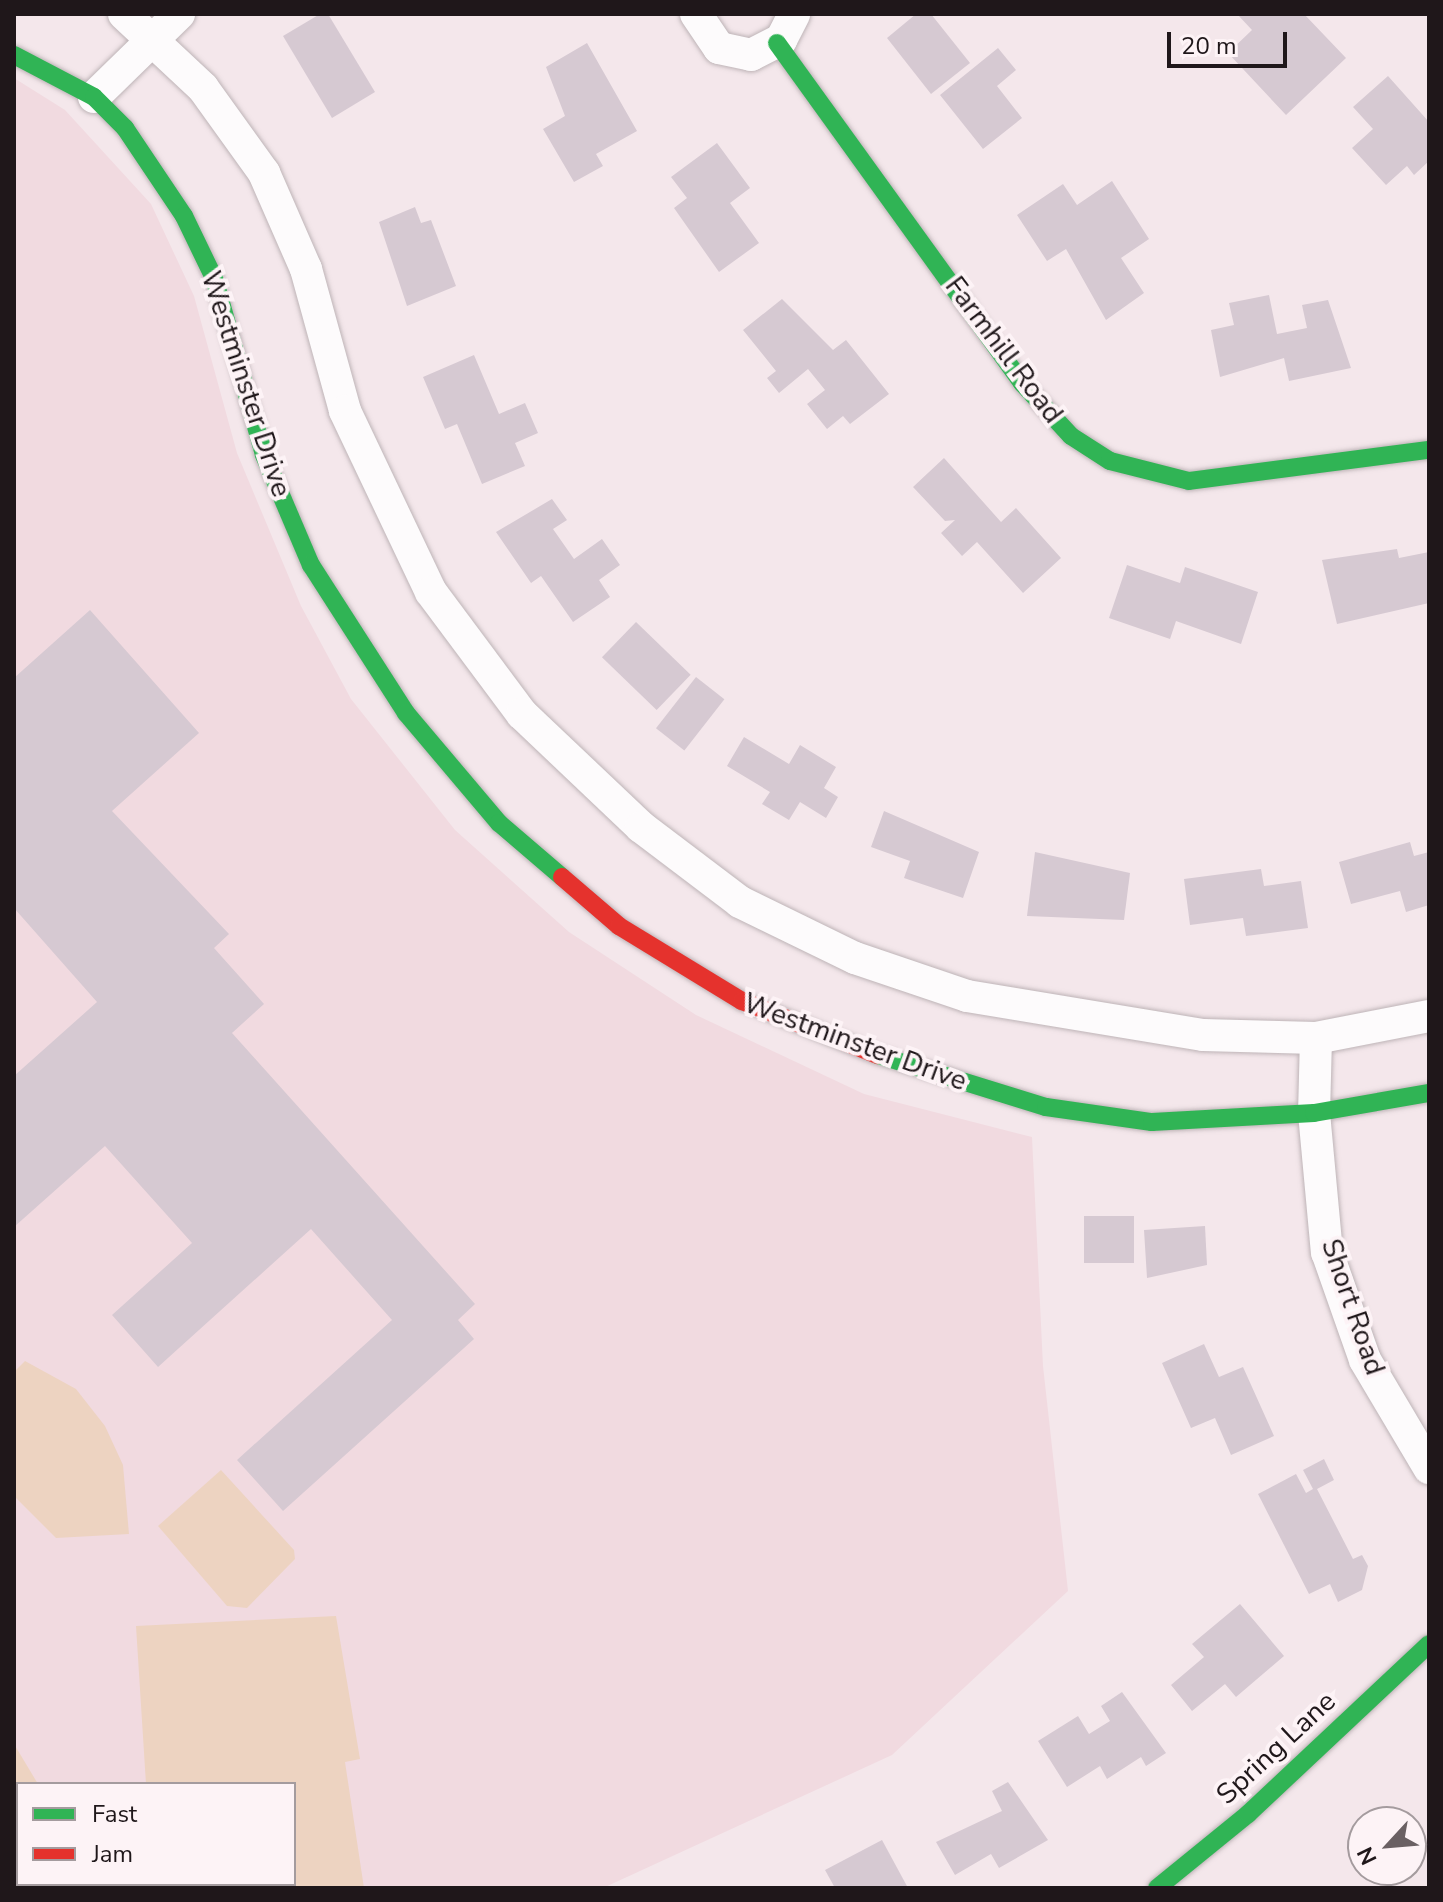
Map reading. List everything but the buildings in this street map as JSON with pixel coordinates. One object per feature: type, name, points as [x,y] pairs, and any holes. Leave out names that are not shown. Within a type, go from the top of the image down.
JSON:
[{"type":"street","points":[[124,14],[157,40],[236,129],[264,173],[306,269],[345,411],[431,592],[522,714],[641,827],[740,902],[855,958],[967,996],[1203,1035],[1316,1038],[1429,1016]]},
{"type":"street","points":[[94,97],[157,40],[179,14]]},
{"type":"street","points":[[696,14],[706,37],[735,54],[777,43],[794,14]]},
{"type":"street","name":"Farmhill Road","points":[[777,43],[1022,383],[1071,436],[1110,461],[1189,481],[1429,450]]},
{"type":"street","name":"Westminster Drive","points":[[14,55],[94,97],[152,163],[214,278],[264,455],[311,565],[450,770],[552,872],[674,964],[742,1001],[918,1071],[1046,1107],[1152,1122],[1314,1113],[1429,1093]]},
{"type":"street","name":"Short Road","points":[[1316,1038],[1314,1113],[1327,1252],[1365,1360],[1429,1468]]},
{"type":"street","name":"Spring Lane","points":[[1157,1888],[1248,1814],[1429,1644]]},
{"type":"shaded area","points":[[14,78],[65,110],[151,204],[194,296],[237,453],[301,606],[351,699],[455,830],[569,932],[696,1015],[864,1094],[1032,1137],[1043,1366],[1068,1591],[892,1755],[603,1888],[14,1888]]},
{"type":"shaded area","points":[[25,1361],[76,1389],[105,1426],[123,1465],[129,1534],[56,1538],[14,1496],[14,1372]]},
{"type":"shaded area","points":[[221,1470],[294,1550],[295,1559],[247,1608],[227,1606],[158,1526]]},
{"type":"shaded area","points":[[336,1616],[360,1759],[345,1762],[364,1888],[190,1888],[296,1886],[296,1782],[146,1782],[136,1626]]},
{"type":"shaded area","points":[[14,1744],[37,1782],[16,1782],[16,1886],[100,1888],[14,1888]]},
{"type":"traffic: fast","points":[[777,43],[1022,383],[1071,436],[1110,461],[1189,481],[1429,450]]},
{"type":"traffic: fast","points":[[14,55],[94,97],[125,128],[184,216],[214,278],[264,455],[311,565],[406,713],[499,823],[562,877]]},
{"type":"traffic: fast","points":[[878,1055],[1046,1107],[1152,1122],[1314,1113],[1429,1093]]},
{"type":"traffic: fast","points":[[1157,1888],[1248,1814],[1429,1644]]},
{"type":"traffic: jam","points":[[562,877],[619,926],[742,1001],[878,1055]]}]
